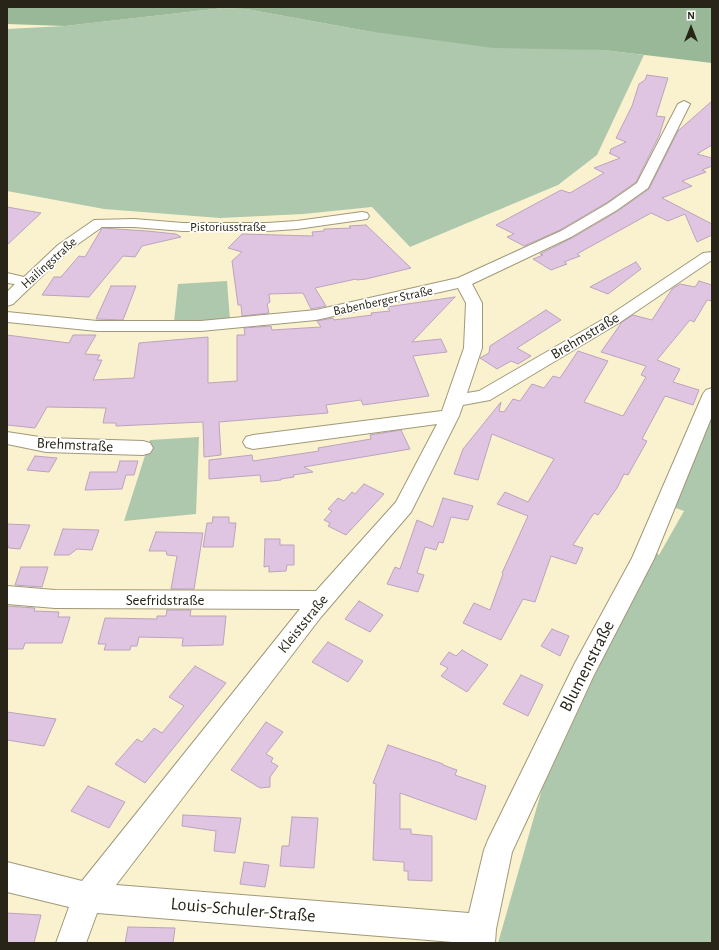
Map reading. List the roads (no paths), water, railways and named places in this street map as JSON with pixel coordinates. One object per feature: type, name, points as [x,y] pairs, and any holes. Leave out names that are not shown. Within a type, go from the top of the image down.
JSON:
[{"type":"street","name":"Babenberger Straße","points":[[7,317],[97,326],[201,326],[316,315],[463,282],[566,234],[612,207],[643,185],[684,104]]},
{"type":"street","name":"Pistoriusstraße","points":[[93,226],[100,223],[120,223],[183,227],[267,227],[297,225],[362,216]]},
{"type":"street","name":"Hailingstraße","points":[[7,301],[63,248],[93,226]]},
{"type":"street","name":"Brehmstraße","points":[[253,442],[452,408],[484,396],[613,320],[708,256]]},
{"type":"street","points":[[7,278],[27,282]]},
{"type":"street","name":"Kleiststraße","points":[[72,943],[88,897],[322,600],[404,508],[452,408],[473,348],[474,303],[463,282]]},
{"type":"street","name":"Blumenstraße","points":[[480,936],[498,850],[584,670],[643,559],[712,394]]},
{"type":"street","name":"Brehmstraße","points":[[7,438],[46,445],[142,448]]},
{"type":"street","name":"Seefridstraße","points":[[7,595],[55,599],[322,600]]},
{"type":"street","name":"Louis-Schuler-Straße","points":[[7,877],[88,897],[263,913],[480,936]]}]
